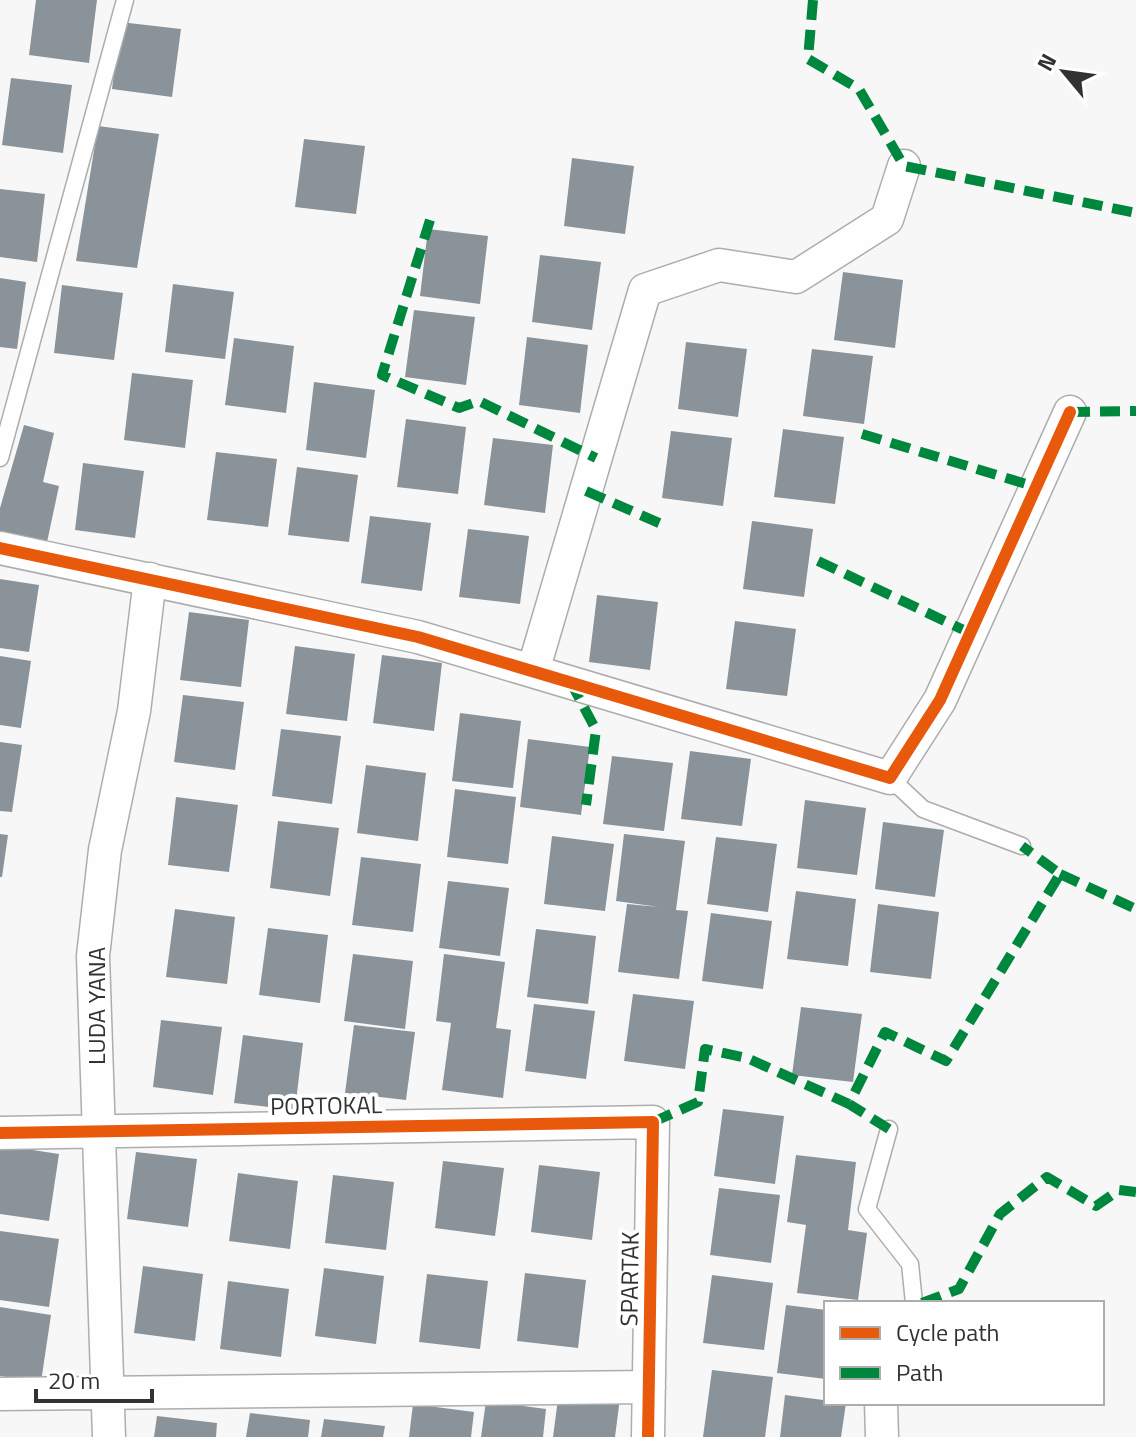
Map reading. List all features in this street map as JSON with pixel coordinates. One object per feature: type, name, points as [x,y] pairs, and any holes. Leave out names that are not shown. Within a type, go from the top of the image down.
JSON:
[{"type":"street","points":[[533,671],[645,290],[719,265],[796,277],[887,219],[904,166]]},
{"type":"street","points":[[0,548],[418,637],[890,778],[940,700],[1070,412]]},
{"type":"street","name":"LUDA YANA","points":[[109,1437],[93,956],[105,850],[134,711],[150,579]]},
{"type":"street","name":"PORTOKAL","points":[[0,1133],[653,1122]]},
{"type":"street","name":"SPARTAK","points":[[648,1437],[653,1122]]},
{"type":"street","points":[[0,1394],[649,1387]]},
{"type":"street","points":[[881,1405],[882,1437]]},
{"type":"lane","points":[[0,458],[125,0]]},
{"type":"lane","points":[[890,778],[923,809],[1022,846]]},
{"type":"lane","points":[[889,1129],[867,1209],[910,1264],[914,1301]]},
{"type":"building","points":[[36,0],[97,0],[89,63],[29,55]]},
{"type":"building","points":[[120,22],[181,29],[172,97],[112,89]]},
{"type":"building","points":[[11,78],[72,85],[63,153],[2,145]]},
{"type":"building","points":[[98,126],[159,134],[137,268],[76,261]]},
{"type":"building","points":[[304,139],[365,146],[356,214],[295,207]]},
{"type":"building","points":[[572,158],[634,166],[625,234],[564,226]]},
{"type":"building","points":[[0,189],[45,194],[37,262],[0,257]]},
{"type":"building","points":[[428,229],[488,236],[480,304],[420,296]]},
{"type":"building","points":[[540,255],[601,262],[592,330],[532,322]]},
{"type":"building","points":[[843,272],[903,280],[895,348],[834,340]]},
{"type":"building","points":[[0,278],[26,282],[17,349],[0,347]]},
{"type":"building","points":[[173,284],[234,292],[225,359],[165,352]]},
{"type":"building","points":[[62,285],[123,293],[114,360],[54,353]]},
{"type":"building","points":[[414,310],[475,317],[466,385],[405,377]]},
{"type":"building","points":[[527,337],[588,345],[580,413],[519,405]]},
{"type":"building","points":[[234,338],[294,346],[286,413],[225,405]]},
{"type":"building","points":[[686,342],[747,349],[738,417],[678,409]]},
{"type":"building","points":[[812,349],[873,356],[864,424],[803,416]]},
{"type":"building","points":[[132,373],[193,380],[185,448],[124,440]]},
{"type":"building","points":[[314,382],[375,390],[366,458],[306,450]]},
{"type":"building","points":[[406,419],[466,427],[458,494],[397,487]]},
{"type":"building","points":[[24,425],[54,433],[43,482],[59,486],[46,547],[0,537],[0,508]]},
{"type":"building","points":[[783,429],[844,437],[835,504],[774,497]]},
{"type":"building","points":[[671,431],[732,438],[723,506],[662,498]]},
{"type":"building","points":[[493,438],[553,445],[545,513],[484,505]]},
{"type":"building","points":[[216,452],[277,459],[268,527],[207,520]]},
{"type":"building","points":[[83,463],[144,471],[135,538],[75,530]]},
{"type":"building","points":[[297,467],[358,475],[349,542],[288,535]]},
{"type":"building","points":[[370,516],[431,523],[422,591],[361,583]]},
{"type":"building","points":[[752,521],[813,529],[804,597],[743,589]]},
{"type":"building","points":[[468,529],[529,536],[520,604],[459,597]]},
{"type":"building","points":[[0,579],[39,585],[29,652],[0,648]]},
{"type":"building","points":[[597,595],[658,602],[650,670],[589,662]]},
{"type":"building","points":[[189,612],[249,620],[241,687],[180,680]]},
{"type":"building","points":[[735,621],[796,629],[787,696],[726,689]]},
{"type":"building","points":[[295,646],[355,654],[347,721],[286,714]]},
{"type":"building","points":[[382,655],[442,663],[434,731],[373,723]]},
{"type":"building","points":[[0,656],[31,661],[21,728],[0,725]]},
{"type":"building","points":[[183,695],[244,702],[235,770],[174,762]]},
{"type":"building","points":[[460,713],[521,721],[513,788],[452,781]]},
{"type":"building","points":[[281,729],[341,736],[332,804],[272,796]]},
{"type":"building","points":[[528,739],[590,747],[581,815],[520,807]]},
{"type":"building","points":[[0,742],[22,745],[12,812],[0,811]]},
{"type":"building","points":[[690,751],[751,759],[742,826],[681,819]]},
{"type":"building","points":[[612,756],[673,763],[664,831],[603,824]]},
{"type":"building","points":[[366,765],[426,773],[418,841],[357,833]]},
{"type":"building","points":[[455,789],[516,797],[508,864],[447,857]]},
{"type":"building","points":[[176,797],[238,805],[229,872],[168,865]]},
{"type":"building","points":[[805,800],[866,808],[857,875],[797,868]]},
{"type":"building","points":[[278,821],[339,828],[330,896],[270,888]]},
{"type":"building","points":[[883,822],[944,830],[935,897],[875,889]]},
{"type":"building","points":[[0,834],[8,835],[2,877],[0,877]]},
{"type":"building","points":[[624,834],[685,841],[676,910],[688,911],[679,979],[618,972],[627,904],[659,907],[616,901]]},
{"type":"building","points":[[552,836],[614,844],[605,911],[544,904]]},
{"type":"building","points":[[716,837],[777,844],[768,912],[707,904]]},
{"type":"building","points":[[361,857],[421,864],[413,932],[352,925]]},
{"type":"building","points":[[448,881],[509,888],[500,956],[439,948]]},
{"type":"building","points":[[796,891],[856,899],[848,966],[787,959]]},
{"type":"building","points":[[878,904],[939,912],[931,979],[870,972]]},
{"type":"building","points":[[175,909],[235,917],[227,984],[166,977]]},
{"type":"building","points":[[711,913],[772,921],[763,989],[702,981]]},
{"type":"building","points":[[268,928],[328,935],[320,1003],[259,995]]},
{"type":"building","points":[[536,929],[596,936],[588,1004],[527,997]]},
{"type":"building","points":[[353,954],[413,961],[405,1029],[344,1021]]},
{"type":"building","points":[[444,954],[505,962],[496,1028],[511,1030],[503,1098],[442,1090],[451,1023],[436,1021]]},
{"type":"building","points":[[633,994],[694,1001],[685,1069],[624,1061]]},
{"type":"building","points":[[534,1004],[595,1011],[586,1079],[525,1071]]},
{"type":"building","points":[[801,1007],[862,1014],[853,1082],[792,1075]]},
{"type":"building","points":[[161,1020],[222,1027],[213,1095],[153,1087]]},
{"type":"building","points":[[354,1025],[415,1032],[406,1100],[345,1093]]},
{"type":"building","points":[[243,1035],[303,1043],[295,1110],[234,1103]]},
{"type":"building","points":[[723,1109],[784,1116],[775,1184],[714,1176]]},
{"type":"building","points":[[0,1145],[59,1154],[49,1221],[0,1214]]},
{"type":"building","points":[[136,1152],[197,1159],[188,1227],[127,1219]]},
{"type":"building","points":[[796,1155],[856,1162],[848,1230],[867,1233],[858,1300],[797,1293],[806,1225],[787,1222]]},
{"type":"building","points":[[443,1161],[504,1168],[495,1236],[435,1228]]},
{"type":"building","points":[[539,1165],[600,1172],[592,1240],[531,1232]]},
{"type":"building","points":[[238,1173],[298,1181],[290,1249],[229,1241]]},
{"type":"building","points":[[333,1175],[394,1182],[386,1250],[325,1243]]},
{"type":"building","points":[[719,1188],[780,1195],[771,1263],[710,1255]]},
{"type":"building","points":[[0,1231],[59,1239],[49,1307],[0,1300]]},
{"type":"building","points":[[143,1266],[203,1274],[195,1341],[134,1333]]},
{"type":"building","points":[[324,1268],[384,1276],[376,1344],[315,1336]]},
{"type":"building","points":[[525,1273],[586,1280],[578,1348],[517,1341]]},
{"type":"building","points":[[427,1274],[488,1281],[480,1349],[419,1342]]},
{"type":"building","points":[[712,1275],[773,1283],[764,1350],[703,1343]]},
{"type":"building","points":[[228,1281],[289,1289],[281,1357],[220,1349]]},
{"type":"building","points":[[786,1305],[824,1310],[824,1379],[777,1373]]},
{"type":"building","points":[[0,1307],[51,1315],[41,1382],[0,1376]]},
{"type":"building","points":[[712,1370],[773,1377],[765,1437],[703,1437]]},
{"type":"building","points":[[559,1391],[620,1398],[615,1437],[553,1437]]},
{"type":"building","points":[[785,1395],[824,1400],[824,1405],[846,1405],[841,1437],[780,1437]]},
{"type":"building","points":[[486,1401],[546,1409],[543,1437],[481,1437]]},
{"type":"building","points":[[413,1404],[474,1412],[471,1437],[409,1437]]},
{"type":"building","points":[[250,1413],[310,1420],[308,1437],[246,1437]]},
{"type":"building","points":[[157,1416],[217,1423],[216,1437],[154,1437]]},
{"type":"building","points":[[324,1419],[385,1426],[383,1437],[321,1437]]},
{"type":"marked path","points":[[813,0],[808,59],[859,89],[904,166],[1136,213]]},
{"type":"marked path","points":[[430,220],[382,375],[459,408],[479,401],[596,458]]},
{"type":"marked path","points":[[1070,412],[1136,411]]},
{"type":"marked path","points":[[862,434],[1036,487]]},
{"type":"marked path","points":[[586,491],[666,526]]},
{"type":"marked path","points":[[818,561],[970,633]]},
{"type":"marked path","points":[[570,681],[596,730],[586,805]]},
{"type":"marked path","points":[[889,1129],[849,1104],[885,1032],[946,1061],[1060,874],[1022,846]]},
{"type":"marked path","points":[[1060,874],[1136,909]]},
{"type":"marked path","points":[[653,1122],[698,1102],[705,1049],[747,1058],[849,1104]]},
{"type":"marked path","points":[[927,1301],[959,1289],[1000,1214],[1047,1177],[1096,1206],[1119,1190],[1136,1192]]},
{"type":"cycle path","points":[[0,548],[418,637],[890,778],[940,700],[1070,412]]},
{"type":"cycle path","points":[[0,1133],[653,1122],[648,1437]]}]
